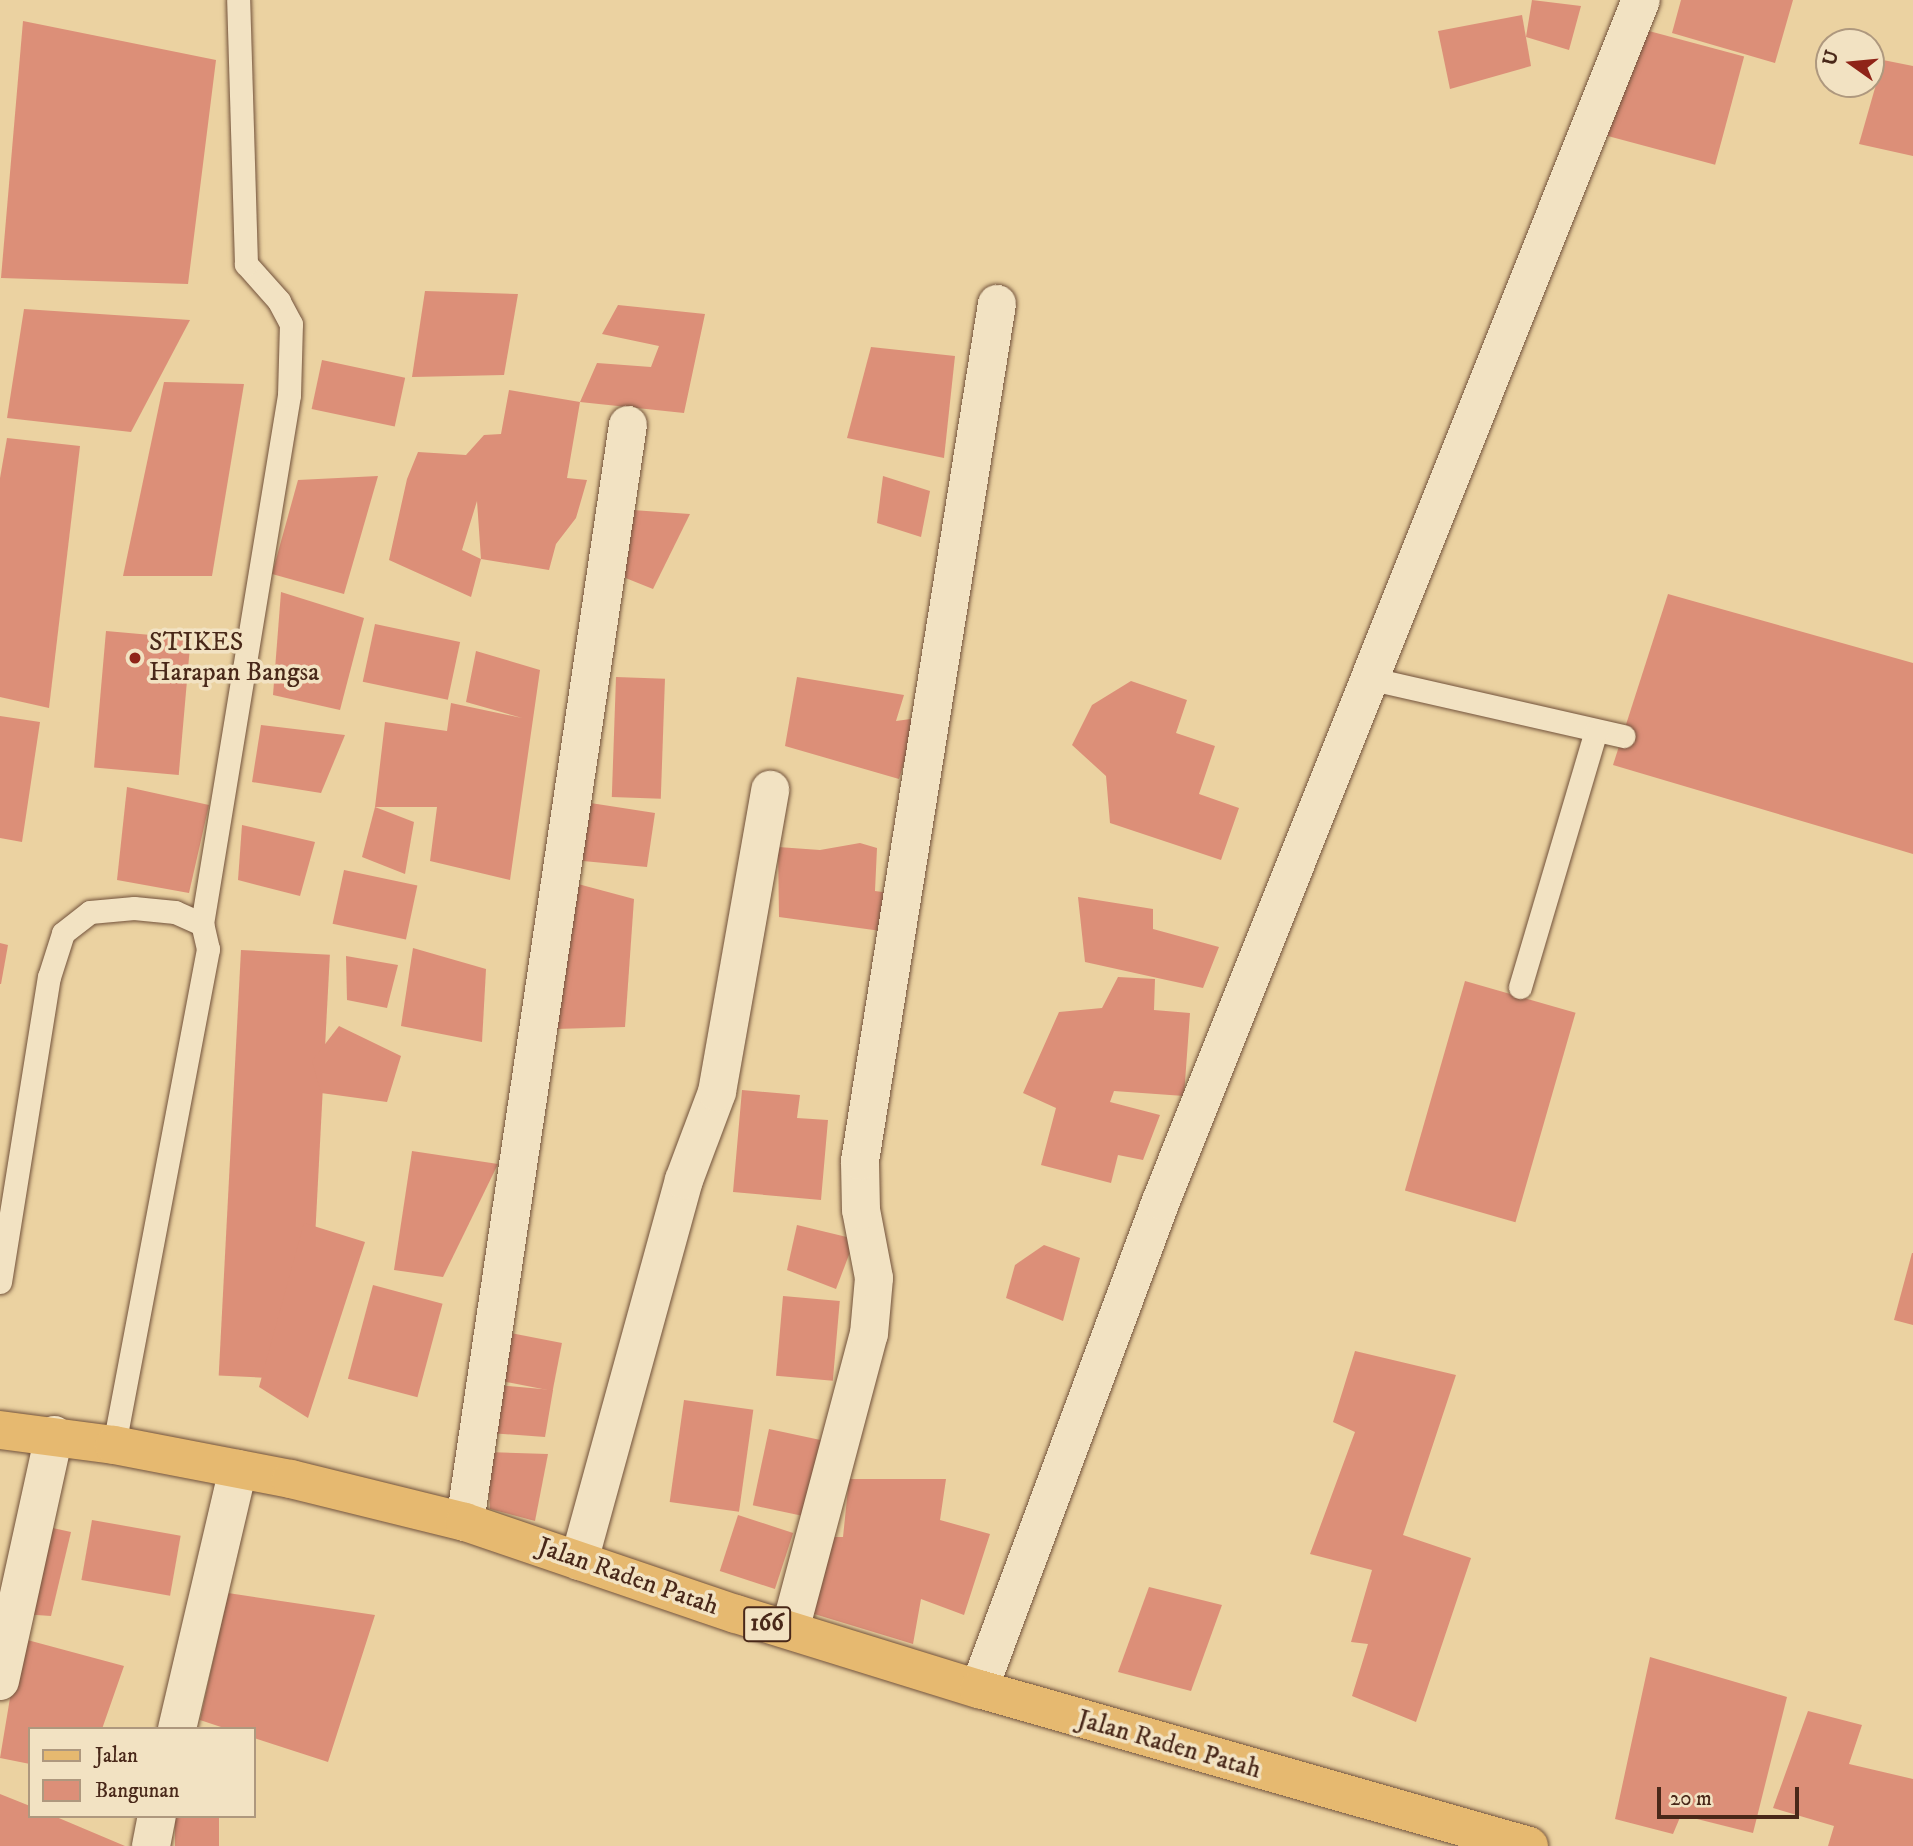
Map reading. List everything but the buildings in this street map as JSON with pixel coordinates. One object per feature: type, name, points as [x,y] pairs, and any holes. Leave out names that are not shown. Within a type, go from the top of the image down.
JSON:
[{"type":"main road","name":"Jalan Raden Patah","points":[[0,1430],[114,1445],[238,1469],[465,1522],[790,1630],[979,1689],[1529,1846]]},
{"type":"street","points":[[979,1689],[1161,1201],[1641,0]]},
{"type":"street","points":[[790,1630],[869,1334],[874,1278],[861,1210],[860,1161],[997,304]]},
{"type":"street","points":[[465,1522],[628,425]]},
{"type":"street","points":[[579,1561],[684,1180],[718,1092],[770,790]]},
{"type":"street","points":[[0,1681],[54,1436]]},
{"type":"street","points":[[177,1727],[238,1469]]},
{"type":"street","points":[[150,1846],[157,1818]]},
{"type":"lane","points":[[114,1445],[208,949],[202,924],[289,395],[293,349],[291,324],[279,301],[246,264],[238,0]]},
{"type":"lane","points":[[1368,678],[1623,736]]},
{"type":"lane","points":[[1520,987],[1596,731]]},
{"type":"lane","points":[[0,1282],[49,977],[63,933],[90,912],[134,908],[175,912],[202,924]]},
{"type":"place","name":"STIKES Harapan Bangsa","points":[[135,658]]}]
